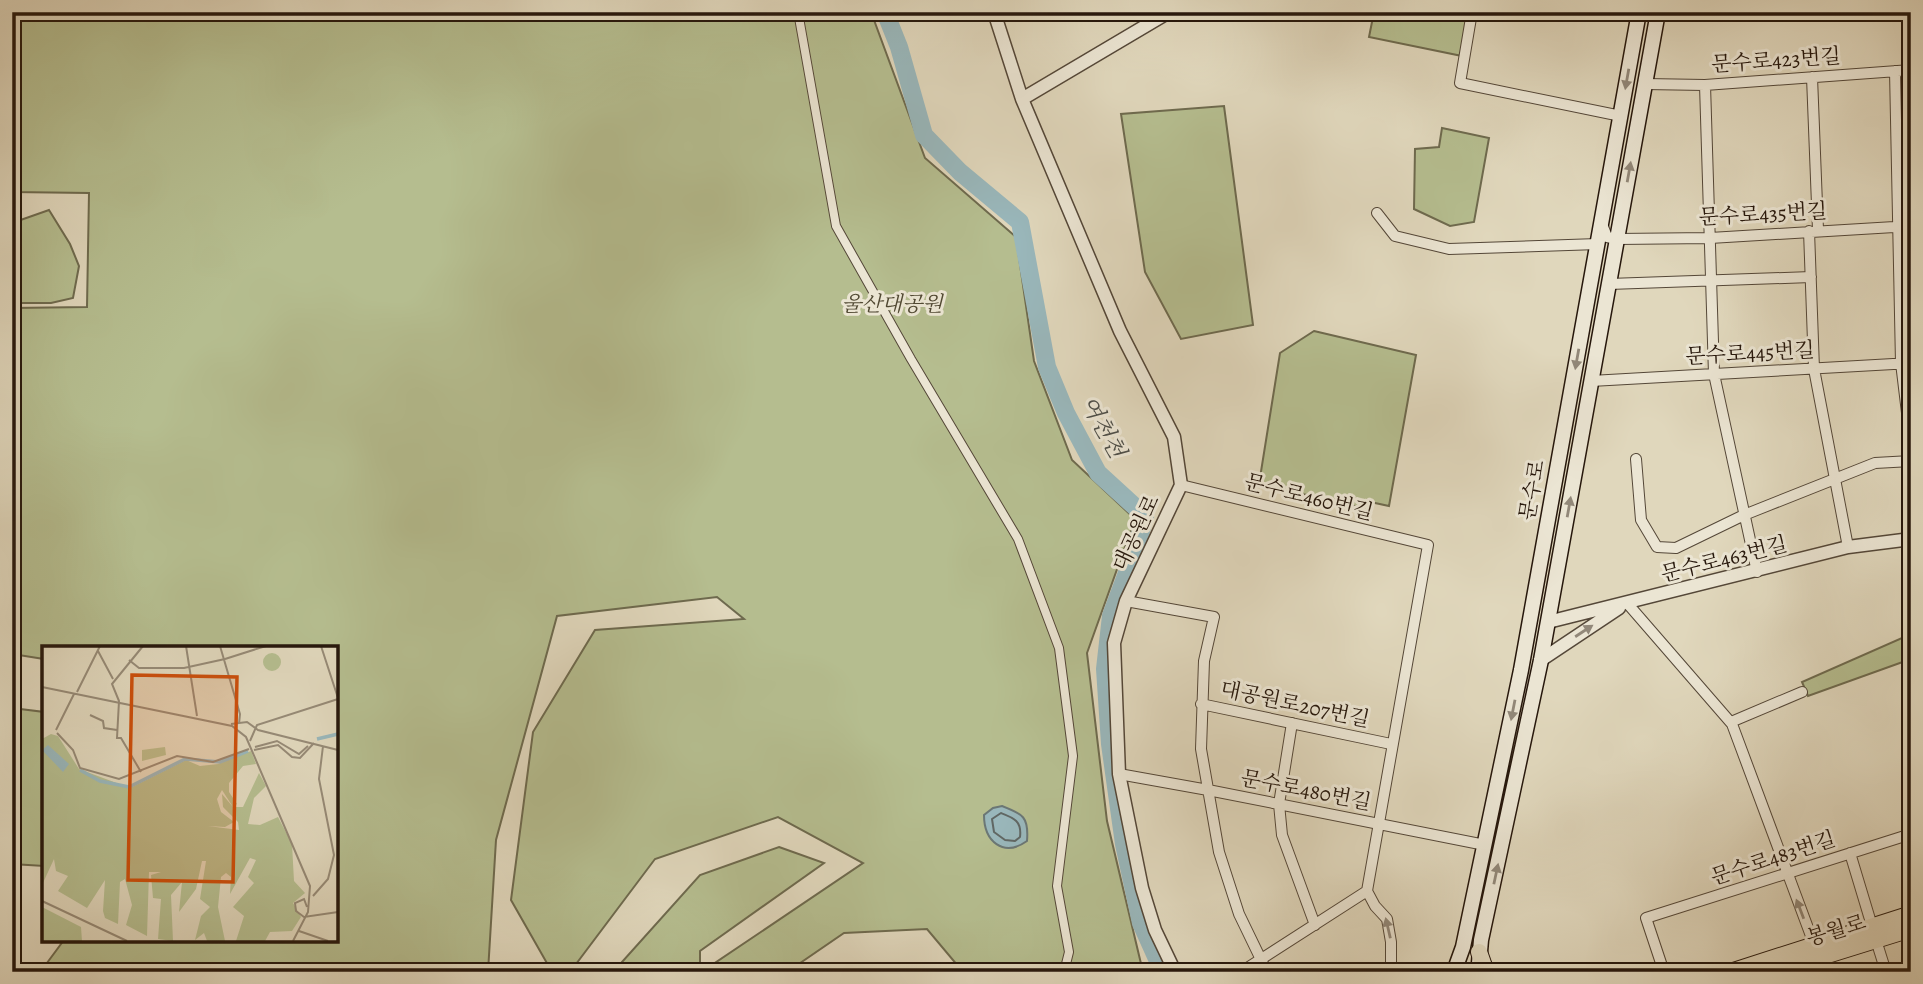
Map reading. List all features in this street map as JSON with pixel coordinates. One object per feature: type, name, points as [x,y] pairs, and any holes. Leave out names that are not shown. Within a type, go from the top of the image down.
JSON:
[{"type":"main road","name":"문수로","points":[[1454,972],[1463,947],[1526,643],[1639,12]]},
{"type":"main road","name":"문수로","points":[[1479,972],[1479,952],[1541,660],[1658,13]]},
{"type":"main road","points":[[1585,316],[1590,300],[1598,296],[1603,304],[1602,320]]},
{"type":"main road","points":[[1544,542],[1544,560],[1549,566],[1558,561],[1562,544]]},
{"type":"main road","points":[[1526,643],[1532,634],[1548,622],[1539,610],[1537,584]]},
{"type":"main road","points":[[1874,933],[1911,914]]},
{"type":"main road","name":"봉월로","points":[[1773,972],[1820,958],[1874,933],[1911,929]]},
{"type":"main road","points":[[1479,952],[1486,972]]},
{"type":"main road","points":[[1730,972],[1820,958]]},
{"type":"street","points":[[798,12],[836,226],[1018,539],[1059,648],[1073,756],[1057,886],[1069,952],[1064,972]]},
{"type":"street","name":"대공원로","points":[[994,12],[1022,99],[1120,331],[1174,437],[1181,485],[1126,601],[1114,643],[1119,774],[1142,888],[1155,930],[1175,972]]},
{"type":"street","points":[[1022,99],[1169,12]]},
{"type":"street","points":[[1472,12],[1460,83],[1621,116]]},
{"type":"street","name":"문수로423번길","points":[[1645,84],[1705,85],[1911,70]]},
{"type":"street","points":[[1895,71],[1899,226],[1911,446]]},
{"type":"street","points":[[1812,77],[1814,230],[1811,277],[1814,369],[1848,547]]},
{"type":"street","points":[[1705,85],[1714,374],[1757,572]]},
{"type":"street","points":[[1377,213],[1395,236],[1449,248],[1598,244]]},
{"type":"street","points":[[1602,221],[1605,234],[1617,239]]},
{"type":"street","name":"문수로435번길","points":[[1617,239],[1710,238],[1911,226]]},
{"type":"street","points":[[1609,284],[1811,277]]},
{"type":"street","name":"문수로445번길","points":[[1591,381],[1906,363]]},
{"type":"street","points":[[1636,459],[1641,520],[1657,547],[1676,548],[1744,515],[1875,463],[1911,461]]},
{"type":"street","name":"문수로460번길","points":[[1181,485],[1428,545],[1391,744]]},
{"type":"street","name":"문수로463번길","points":[[1548,622],[1757,572],[1848,547],[1911,539]]},
{"type":"street","name":"대공원로207번길","points":[[1126,601],[1214,617],[1203,661],[1201,704],[1391,744]]},
{"type":"street","points":[[1541,660],[1627,603],[1731,722],[1820,958]]},
{"type":"street","points":[[1731,722],[1802,692]]},
{"type":"street","points":[[1201,704],[1201,749],[1219,852],[1240,914],[1267,972]]},
{"type":"street","points":[[1292,723],[1279,804],[1282,835],[1315,925]]},
{"type":"street","points":[[1391,744],[1367,891],[1375,906],[1387,919],[1391,942],[1391,972]]},
{"type":"street","name":"문수로480번길","points":[[1119,774],[1485,845]]},
{"type":"street","name":"문수로483번길","points":[[1664,972],[1646,918],[1911,834]]},
{"type":"street","points":[[1850,853],[1886,972]]},
{"type":"street","points":[[1241,972],[1367,891]]},
{"type":"green space","name":"울산대공원","points":[[12,12],[871,12],[925,158],[1016,237],[1034,361],[1072,460],[1135,519],[1087,653],[1107,821],[1143,972],[963,972],[927,929],[844,933],[787,972],[707,972],[706,969],[863,863],[778,817],[655,859],[570,972],[552,972],[511,900],[533,732],[595,630],[744,619],[717,597],[557,616],[496,840],[488,972],[12,972],[12,962],[44,967],[63,942],[338,942],[338,646],[42,646],[42,659],[12,654],[12,308],[87,307],[89,193],[12,192]]},
{"type":"green space","points":[[1374,12],[1469,12],[1462,56],[1369,37]]},
{"type":"green space","points":[[1224,106],[1253,325],[1181,339],[1145,272],[1121,114]]},
{"type":"green space","points":[[1442,128],[1489,138],[1474,222],[1450,226],[1414,209],[1415,149],[1439,147]]},
{"type":"green space","points":[[49,210],[70,244],[79,266],[73,298],[51,303],[12,303],[12,223]]},
{"type":"green space","points":[[1314,331],[1416,355],[1389,506],[1361,500],[1359,507],[1259,484],[1280,353]]},
{"type":"green space","points":[[1911,634],[1911,659],[1808,696],[1802,682]]},
{"type":"green space","points":[[12,708],[42,712],[42,866],[12,864]]},
{"type":"green space","points":[[779,847],[824,863],[700,951],[700,972],[613,972],[700,875]]},
{"type":"water","points":[[1002,806],[1020,814],[1026,821],[1027,841],[1018,846],[1010,848],[996,844],[987,832],[984,815],[993,808]]},
{"type":"waterway","name":"여천천","points":[[885,12],[899,47],[924,135],[960,172],[1020,222],[1047,367],[1066,413],[1098,473],[1145,516],[1111,616],[1105,669],[1110,744],[1124,844],[1141,923],[1163,972]]}]
